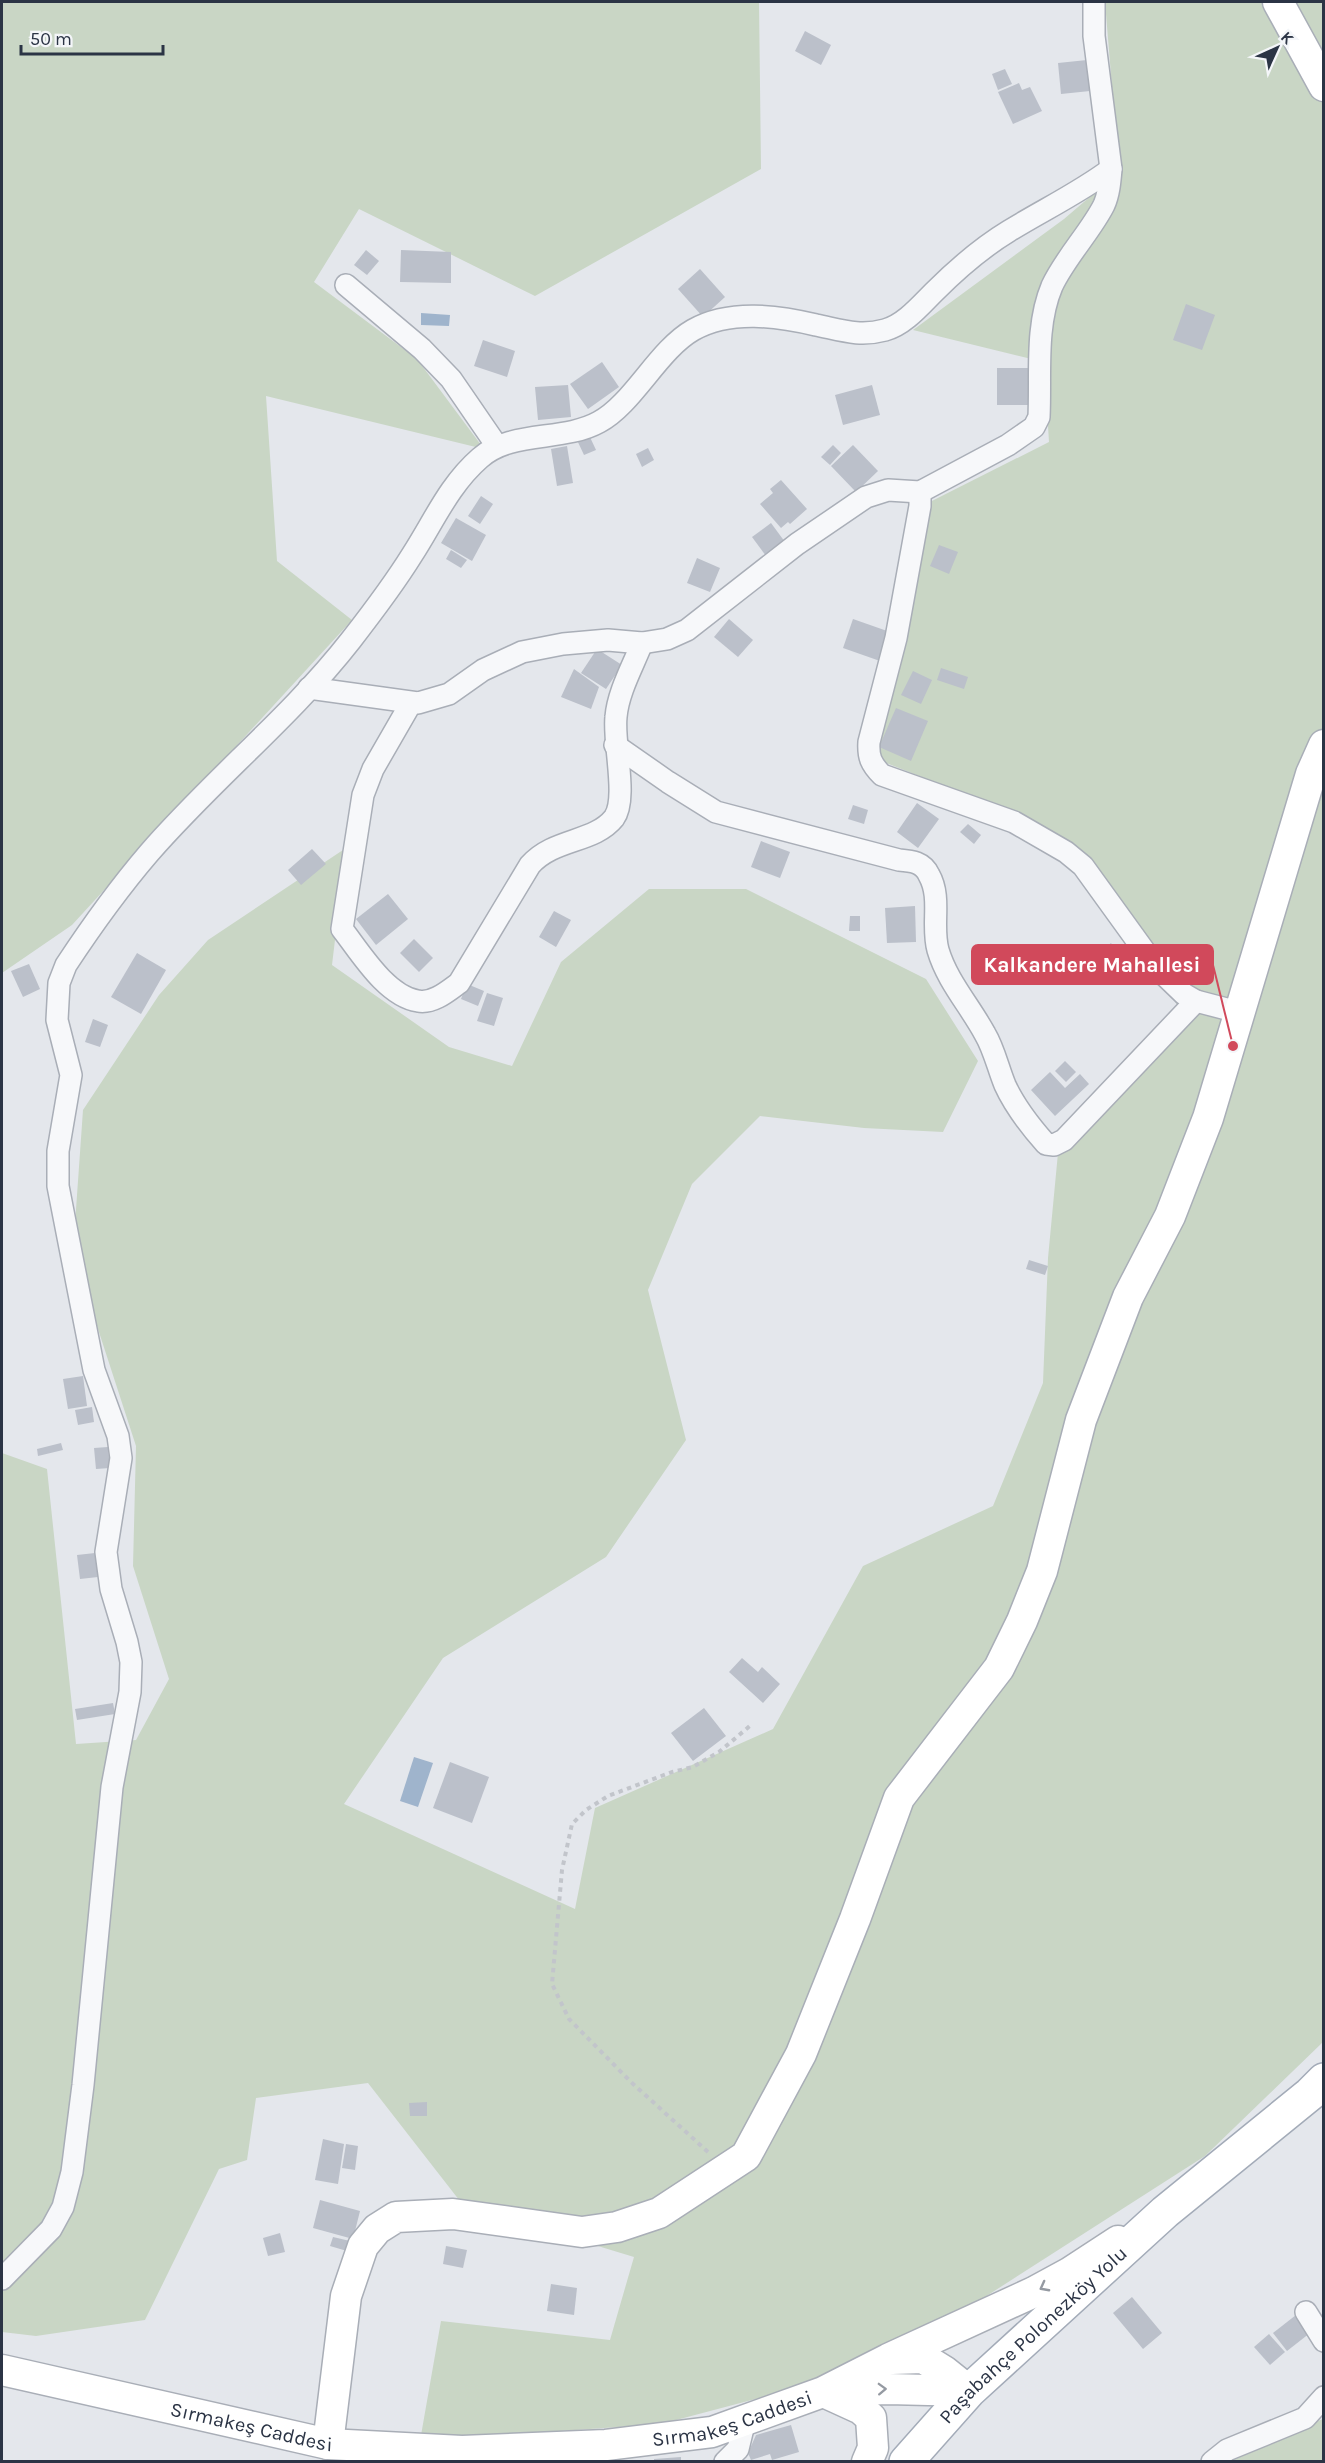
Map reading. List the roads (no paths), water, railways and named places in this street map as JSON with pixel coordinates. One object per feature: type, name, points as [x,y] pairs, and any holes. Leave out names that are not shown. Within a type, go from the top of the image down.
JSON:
[{"type":"main road","name":"Paşabahçe Polonezköy Yolu","points":[[906,2462],[969,2391],[1165,2212],[1310,2094],[1323,2080]]},
{"type":"street","points":[[309,688],[411,703],[449,694],[483,670],[522,652],[598,641],[642,643],[667,639],[687,630],[797,544],[866,497],[888,490],[920,492],[1008,445],[1034,427],[1039,417],[1041,333],[1045,306],[1053,285],[1104,205],[1109,187],[1111,169],[1094,36],[1094,2]]},
{"type":"street","points":[[1278,2],[1323,86]]},
{"type":"street","points":[[2,2279],[51,2229],[63,2206],[72,2172],[83,2085],[112,1787],[130,1692],[131,1662],[111,1589],[106,1552],[121,1458],[118,1436],[94,1370],[58,1186],[58,1151],[71,1075],[57,1020],[59,983],[66,965],[82,940],[149,854],[309,688],[350,641],[411,557],[443,501],[465,472],[484,454],[497,446],[585,428],[602,421],[673,347],[693,330],[717,321],[769,316],[857,335],[888,330],[918,308],[965,262],[1006,232],[1090,185],[1111,169]]},
{"type":"street","points":[[346,285],[423,349],[451,379],[497,446]]},
{"type":"street","points":[[920,492],[920,506],[896,638],[869,742],[868,757],[882,775],[1014,822],[1066,852],[1083,866],[1156,967],[1184,994],[1196,1001],[1238,1012]]},
{"type":"street","points":[[411,703],[373,769],[363,795],[342,929],[382,980],[403,996],[420,1002],[442,996],[459,982],[530,865],[539,855],[550,848],[600,830],[615,817],[621,792],[615,745],[616,716],[642,643]]},
{"type":"street","points":[[615,745],[716,812],[899,860],[917,862],[923,867],[936,891],[933,931],[939,953],[952,981],[986,1036],[1017,1109],[1046,1144],[1054,1145],[1064,1140],[1196,1001]]},
{"type":"street","points":[[328,2444],[346,2296],[363,2246],[377,2229],[396,2217],[453,2214],[582,2232],[617,2227],[659,2213],[746,2156],[801,2054],[855,1919],[899,1798],[999,1668],[1022,1621],[1042,1571],[1081,1420],[1128,1297],[1170,1216],[1208,1119],[1238,1012],[1311,774],[1323,745]]},
{"type":"street","points":[[823,2392],[888,2359],[1035,2292],[1165,2212]]},
{"type":"street","points":[[1306,2312],[1323,2341]]},
{"type":"street","points":[[888,2359],[923,2358],[969,2391]]},
{"type":"street","name":"Sırmakeş Caddesi","points":[[2,2370],[328,2444],[462,2451],[606,2445],[712,2432],[823,2392]]},
{"type":"street","points":[[823,2392],[888,2389],[969,2391]]},
{"type":"street","points":[[823,2392],[861,2409],[871,2418],[873,2448],[867,2462]]},
{"type":"street","points":[[1212,2462],[1227,2450],[1305,2418],[1323,2397]]},
{"type":"street","points":[[725,2462],[738,2449],[746,2420]]},
{"type":"water","points":[[421,313],[450,315],[449,326],[421,325]]},
{"type":"water","points":[[414,1757],[433,1763],[418,1807],[400,1801]]},
{"type":"place","name":"Kalkandere Mahallesi","points":[[1233,1046]]}]
